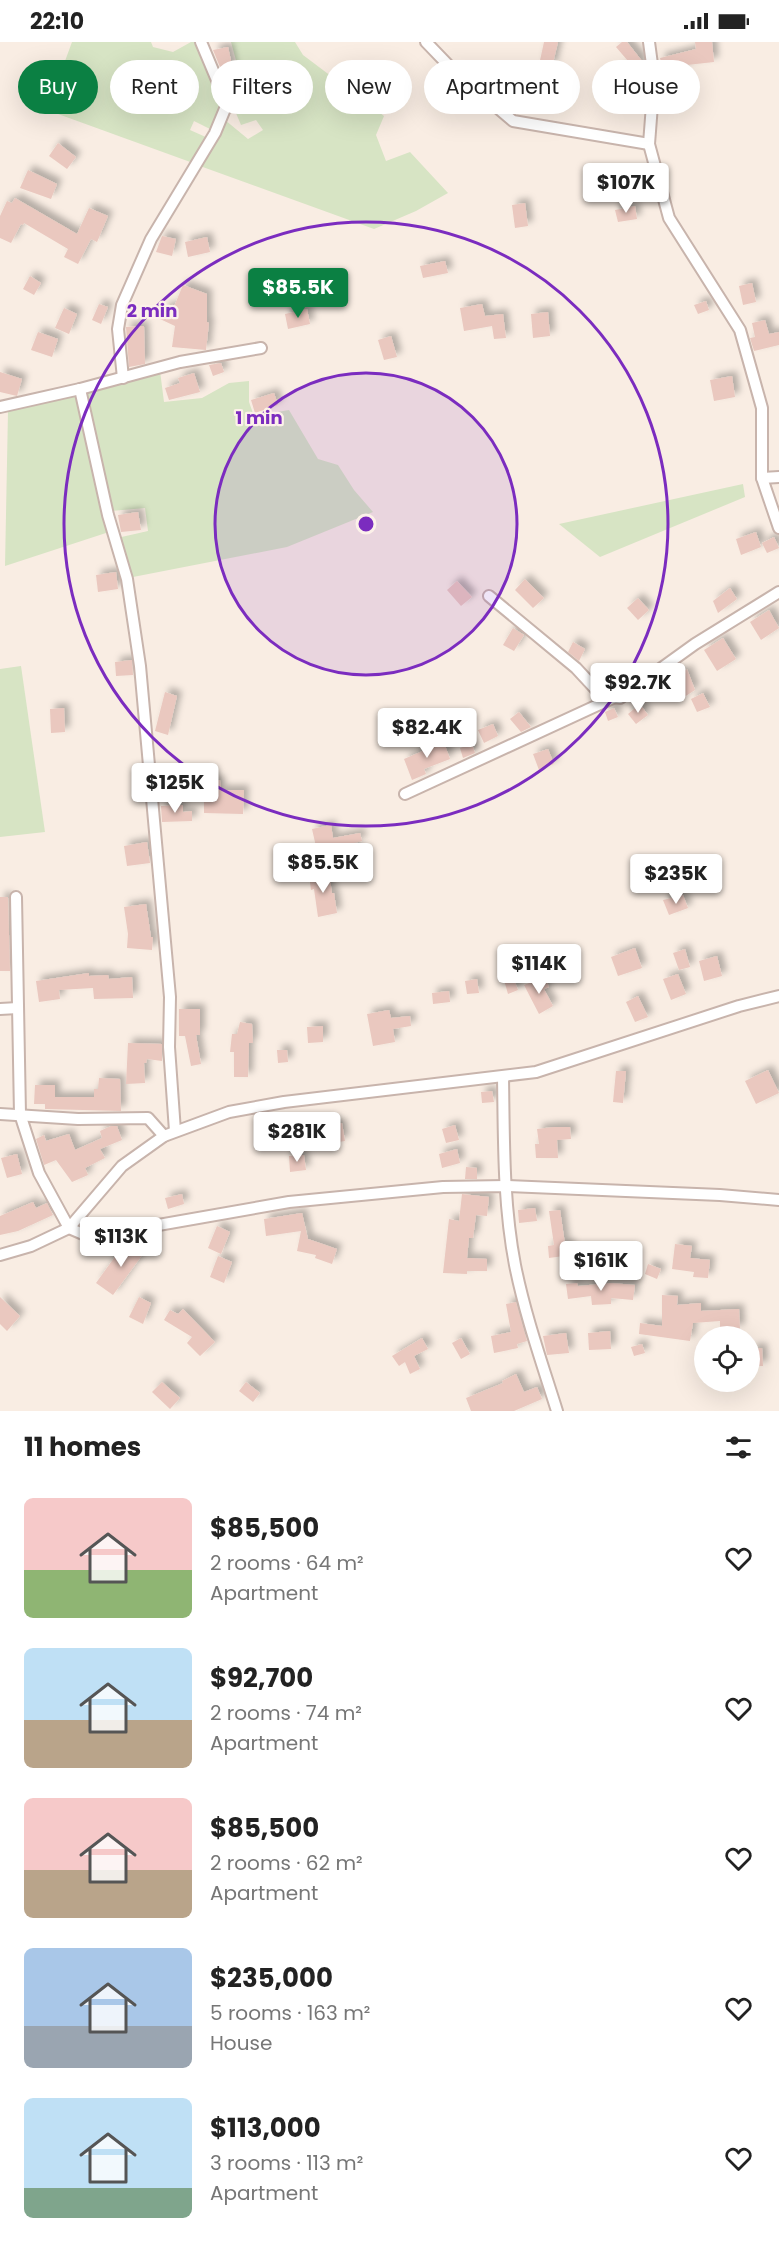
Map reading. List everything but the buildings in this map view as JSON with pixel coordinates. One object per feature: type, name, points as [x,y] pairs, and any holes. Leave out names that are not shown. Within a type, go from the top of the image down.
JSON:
[{"type":"street","points":[[123,378],[117,329],[122,305],[151,239],[215,133],[227,104],[201,42]]},
{"type":"street","points":[[426,42],[452,69],[513,121],[649,144]]},
{"type":"street","points":[[651,42],[654,79],[649,144],[669,218],[740,330],[762,408],[762,478],[779,528]]},
{"type":"street","points":[[0,407],[80,389],[180,362],[261,348]]},
{"type":"street","points":[[80,389],[108,515],[127,579],[140,666],[170,997],[169,1047],[175,1131]]},
{"type":"street","points":[[762,478],[779,477]]},
{"type":"street","points":[[489,596],[576,668],[602,696],[620,698],[695,644],[779,592]]},
{"type":"street","points":[[405,794],[613,698]]},
{"type":"street","points":[[16,897],[20,1114],[39,1173],[69,1228],[90,1237],[289,1202],[443,1187],[506,1186],[720,1195],[779,1200]]},
{"type":"street","points":[[0,1256],[31,1246],[69,1228],[122,1166],[164,1136],[230,1112],[273,1104],[536,1072],[739,1006],[779,996]]},
{"type":"street","points":[[0,1009],[18,1008]]},
{"type":"street","points":[[503,1077],[506,1186],[515,1263],[526,1313],[557,1411]]},
{"type":"street","points":[[0,1114],[78,1119],[148,1118],[164,1136]]},
{"type":"green space","points":[[72,42],[151,42],[153,47],[173,52],[191,42],[197,42],[211,79],[211,114],[219,114],[212,130],[194,121],[190,130],[208,138],[193,163],[58,114],[98,114],[98,60],[65,60]]},
{"type":"green space","points":[[231,42],[295,42],[303,55],[310,60],[236,60]]},
{"type":"green space","points":[[313,63],[325,72],[325,114],[381,114],[384,116],[376,135],[386,161],[410,152],[448,193],[416,211],[374,229],[200,166],[225,120],[248,139],[263,130],[256,120],[241,125],[236,114],[313,114]]},
{"type":"green space","points":[[160,371],[164,402],[202,398],[229,383],[249,381],[249,402],[254,416],[289,410],[318,459],[338,465],[354,490],[373,512],[287,547],[133,577],[117,538],[148,531],[145,508],[111,511],[82,390]]},
{"type":"green space","points":[[78,392],[109,532],[5,566],[8,411]]},
{"type":"green space","points":[[743,484],[745,497],[600,557],[559,524]]},
{"type":"green space","points":[[21,666],[45,832],[0,837],[0,669]]}]
